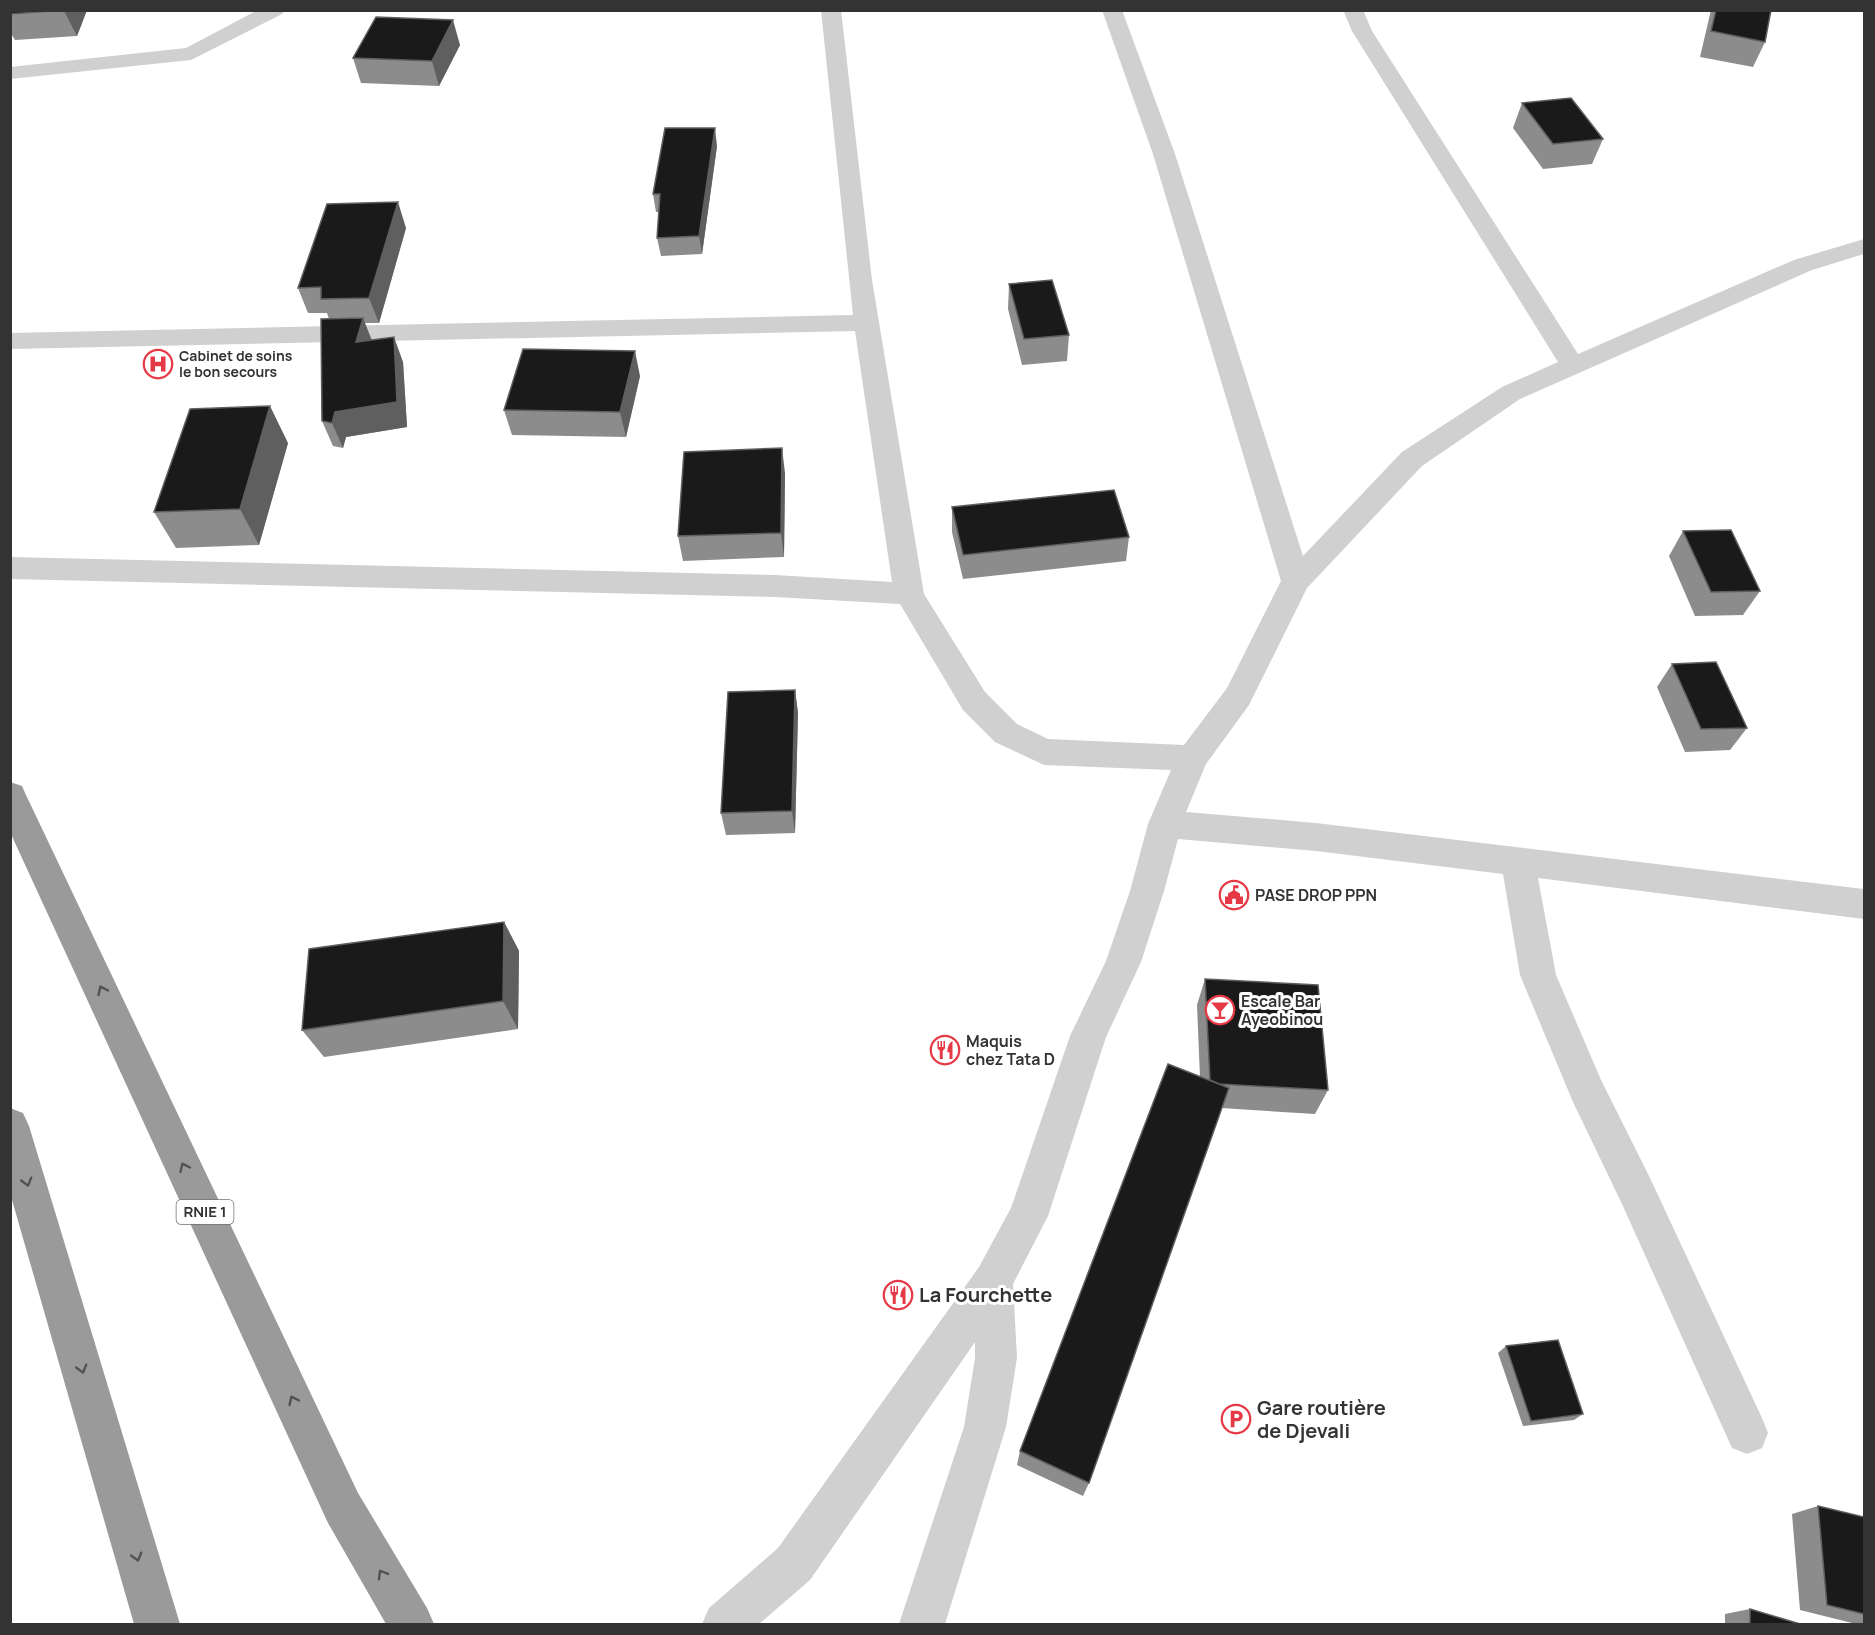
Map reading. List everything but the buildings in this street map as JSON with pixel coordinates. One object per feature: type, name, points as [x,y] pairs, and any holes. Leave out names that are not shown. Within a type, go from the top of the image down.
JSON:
[{"type":"highway","name":"RNIE 1","points":[[10,795],[343,1508],[411,1624]]},
{"type":"highway","points":[[10,1126],[157,1624]]},
{"type":"street","points":[[10,73],[191,54],[275,10]]},
{"type":"street","points":[[831,10],[866,323],[909,594],[938,645],[974,700],[1006,733],[1044,752],[1192,758]]},
{"type":"street","points":[[1112,10],[1164,154],[1296,581]]},
{"type":"street","points":[[1353,10],[1362,30],[1573,366]]},
{"type":"street","points":[[725,1624],[794,1564],[993,1281],[1028,1216],[1088,1036],[1123,962],[1147,891],[1165,824],[1192,758],[1238,696],[1296,581],[1412,459],[1511,393],[1803,265],[1864,246]]},
{"type":"street","points":[[10,341],[866,323]]},
{"type":"street","points":[[10,568],[775,586],[909,594]]},
{"type":"street","points":[[1165,824],[1316,837],[1864,904]]},
{"type":"street","points":[[1518,861],[1538,975],[1586,1090],[1636,1191],[1747,1433]]},
{"type":"street","points":[[922,1624],[984,1427],[996,1358],[993,1281]]},
{"type":"place","name":"Cabinet de soins le bon secours","points":[[158,364]]},
{"type":"place","name":"PASE DROP PPN","points":[[1234,895]]},
{"type":"place","name":"Escale Bar Ayeobinou","points":[[1220,1010]]},
{"type":"place","name":"Maquis chez Tata D","points":[[945,1050]]},
{"type":"place","name":"La Fourchette","points":[[898,1295]]},
{"type":"place","name":"Gare routière de Djevali","points":[[1236,1419]]}]
